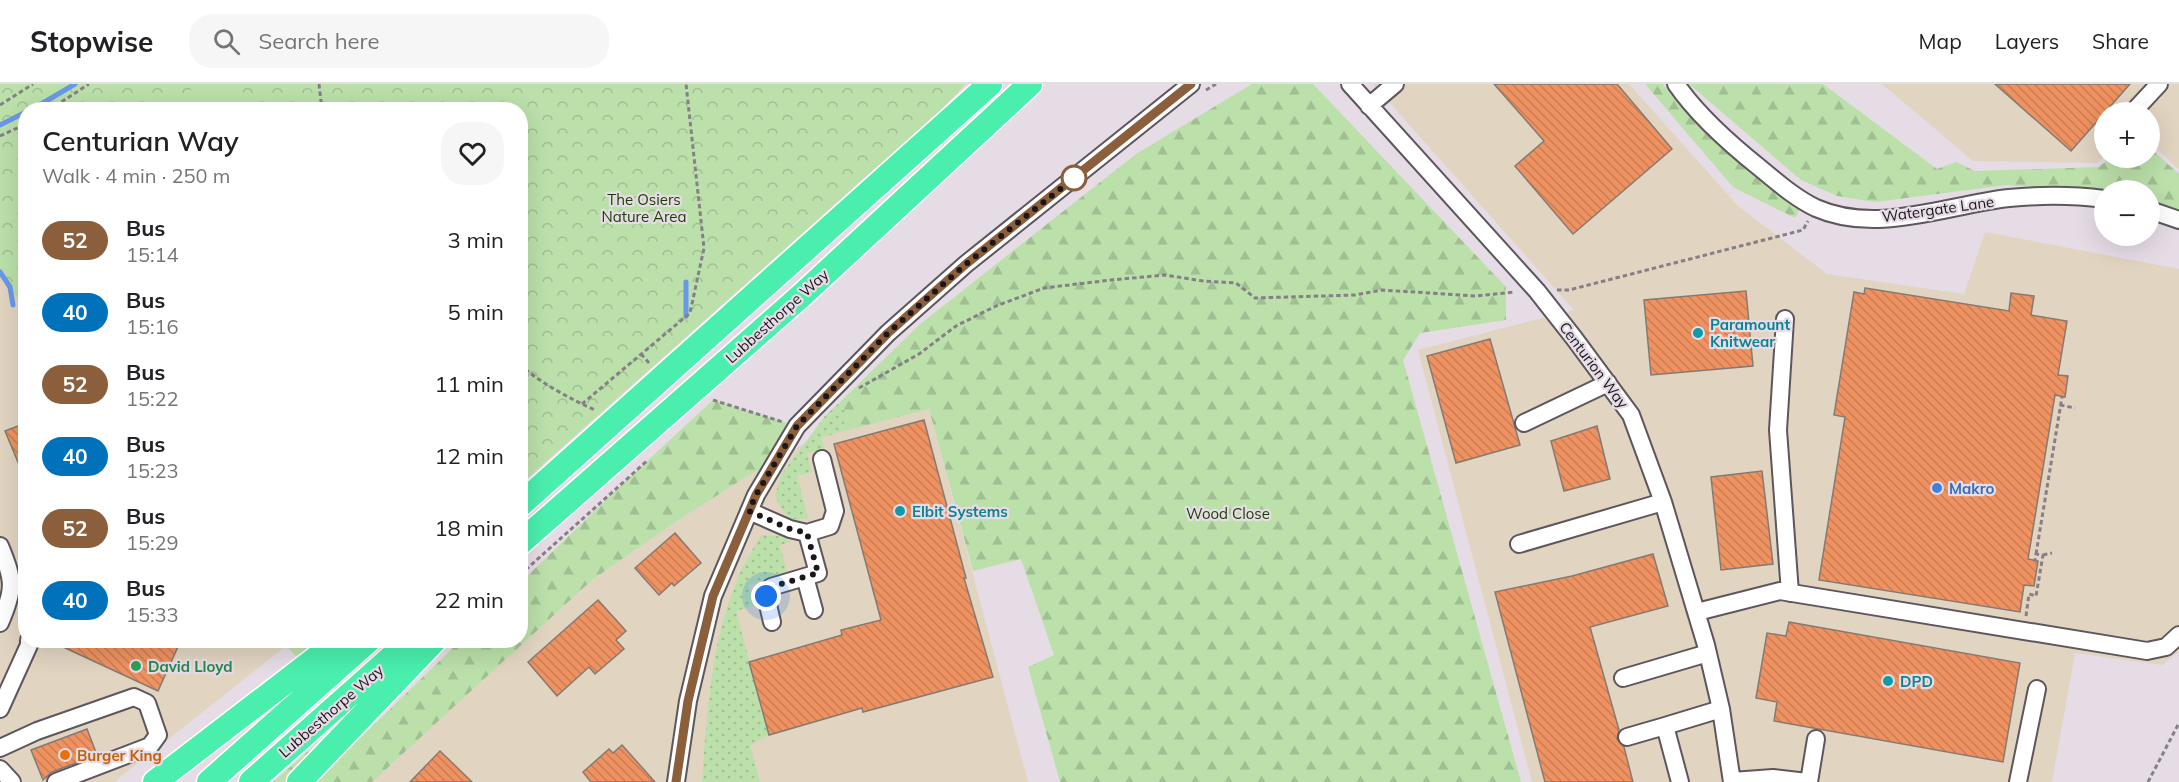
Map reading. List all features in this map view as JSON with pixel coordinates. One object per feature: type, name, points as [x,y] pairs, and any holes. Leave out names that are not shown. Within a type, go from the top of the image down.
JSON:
[{"type":"highway","name":"Lubbesthorpe Way","points":[[528,499],[990,84]]},
{"type":"highway","name":"Lubbesthorpe Way","points":[[528,536],[802,295],[1030,84]]},
{"type":"highway","points":[[528,494],[562,467]]},
{"type":"highway","points":[[528,544],[587,484]]},
{"type":"highway","points":[[155,782],[330,648]]},
{"type":"highway","name":"Lubbesthorpe Way","points":[[209,782],[360,648]]},
{"type":"highway","name":"Lubbesthorpe Way","points":[[251,782],[402,648]]},
{"type":"highway","points":[[299,782],[427,648]]},
{"type":"street","points":[[676,782],[688,701],[713,596],[756,495],[797,426],[888,333],[966,264],[1191,84]]},
{"type":"street","name":"Centurion Way","points":[[1350,84],[1537,291],[1631,415],[1664,502],[1708,653],[1732,781]]},
{"type":"street","points":[[1369,106],[1395,84]]},
{"type":"street","name":"Watergate Lane","points":[[1676,84],[1685,97],[1740,152],[1796,196],[1816,208],[1850,217],[1891,218],[2008,198],[2071,195],[2094,198]]},
{"type":"street","points":[[2142,102],[2159,84]]},
{"type":"street","points":[[2160,213],[2179,220]]},
{"type":"street","points":[[1785,319],[1778,429],[1790,593]]},
{"type":"street","points":[[1524,423],[1608,383]]},
{"type":"street","points":[[749,511],[790,529],[807,533],[830,526],[835,511],[822,459]]},
{"type":"street","points":[[1519,544],[1664,502]]},
{"type":"street","points":[[772,622],[766,596],[771,587],[818,573],[807,533]]},
{"type":"street","points":[[0,546],[18,587]]},
{"type":"street","points":[[805,577],[814,610]]},
{"type":"street","points":[[0,623],[18,590]]},
{"type":"street","points":[[1696,612],[1780,591],[2146,651],[2166,646],[2179,635]]},
{"type":"street","points":[[0,708],[28,648]]},
{"type":"street","points":[[1623,678],[1708,653]]},
{"type":"street","points":[[2018,782],[2037,689]]},
{"type":"street","points":[[0,748],[37,731],[134,697],[147,703],[158,735],[150,747],[56,782]]},
{"type":"street","points":[[1627,737],[1720,709]]},
{"type":"street","points":[[1665,726],[1680,782]]},
{"type":"street","points":[[1732,781],[1773,778],[1808,782],[1816,739]]},
{"type":"path","points":[[0,105],[33,84]]},
{"type":"path","points":[[61,102],[89,84]]},
{"type":"path","points":[[319,84],[321,102]]},
{"type":"path","points":[[582,404],[690,313],[704,248],[686,84]]},
{"type":"path","points":[[0,136],[18,128]]},
{"type":"path","points":[[854,391],[919,354],[956,326],[996,306],[1044,288],[1165,275],[1236,283],[1255,298],[1355,295],[1382,290],[1476,296],[1569,290],[1803,230],[1816,208]]},
{"type":"path","points":[[528,371],[582,404],[598,411],[611,424]]},
{"type":"path","points":[[2035,560],[2062,397]]},
{"type":"path","points":[[713,400],[797,426]]},
{"type":"path","points":[[2060,405],[2075,408]]},
{"type":"path","points":[[528,568],[630,477]]},
{"type":"path","points":[[2036,554],[2052,553]]},
{"type":"path","points":[[2024,630],[2029,594],[2036,596],[2043,555]]},
{"type":"path","points":[[2148,782],[2179,723]]},
{"type":"shaded area","points":[[1373,84],[1629,84],[1738,206],[1827,274],[1964,294],[1985,232],[2179,269],[2179,652],[2162,665],[2075,653],[2052,782],[1532,782],[1418,350],[1574,310]]},
{"type":"shaded area","points":[[1882,84],[2179,84],[2179,169],[2160,152],[2160,102],[2094,102],[2094,163],[1973,161]]},
{"type":"shaded area","points":[[0,276],[18,300],[18,648],[283,648],[114,782],[0,782]]},
{"type":"shaded area","points":[[929,409],[1028,782],[371,782],[518,648],[528,648],[528,638],[592,580],[744,478],[812,439]]},
{"type":"green space","name":"The Osiers Nature Area","points":[[0,84],[966,84],[943,108],[528,478],[528,102],[18,102],[18,300],[0,276]]},
{"type":"green space","points":[[204,84],[239,84],[248,102],[164,102]]},
{"type":"green space","name":"Wood Close","points":[[1252,84],[1313,84],[1506,287],[1506,320],[1420,333],[1403,360],[1521,782],[1060,782],[1028,667],[1054,655],[1021,559],[973,571],[929,409],[841,432],[848,414],[839,403],[919,325],[1136,154]]},
{"type":"green space","points":[[1645,84],[1663,84],[1709,136],[1800,208],[1795,218],[1733,187]]},
{"type":"green space","points":[[1689,84],[1823,84],[1937,169],[1956,162],[1975,171],[2094,167],[2160,168],[2160,157],[2179,174],[2179,214],[2160,207],[2160,180],[2094,180],[2094,191],[2007,185],[1875,202],[1837,196],[1801,180]]},
{"type":"green space","points":[[18,170],[18,211],[3,178]]},
{"type":"green space","points":[[713,400],[797,426],[777,460],[744,478],[671,525],[592,580],[528,639],[528,575]]},
{"type":"green space","points":[[839,403],[848,414],[841,432],[822,437],[824,449],[807,453],[812,472],[797,476],[808,518],[791,518],[784,512],[775,496],[781,475],[825,416]]},
{"type":"green space","points":[[761,535],[780,536],[791,542],[780,545],[787,573],[749,585],[754,606],[736,611],[769,735],[750,745],[760,782],[702,782],[712,677],[722,625],[739,575]]},
{"type":"green space","points":[[288,648],[314,648],[299,660]]},
{"type":"green space","points":[[453,648],[518,648],[372,782],[315,782]]},
{"type":"green space","points":[[324,737],[334,745],[298,782],[273,782]]},
{"type":"building","points":[[1494,84],[1617,84],[1672,149],[1573,234],[1515,166],[1544,141]]},
{"type":"building","points":[[1995,84],[2130,84],[2114,102],[2094,102],[2094,125],[2071,151]]},
{"type":"building","name":"Makro","points":[[1865,288],[2009,311],[2011,293],[2034,296],[2031,315],[2067,321],[2058,375],[2068,376],[2065,397],[2055,395],[2028,559],[2038,561],[2034,586],[2024,585],[2020,612],[1819,580],[1845,417],[1834,415],[1854,292],[1864,294]]},
{"type":"building","name":"Paramount Knitwear","points":[[1746,291],[1753,366],[1651,375],[1644,300]]},
{"type":"building","points":[[1490,339],[1520,445],[1456,463],[1427,356]]},
{"type":"building","points":[[924,420],[966,578],[964,578],[993,677],[863,712],[862,708],[769,735],[749,662],[842,635],[841,630],[881,620],[834,444]]},
{"type":"building","points":[[18,426],[18,462],[5,431]]},
{"type":"building","points":[[1597,426],[1610,479],[1564,491],[1551,441]]},
{"type":"building","points":[[1762,471],[1773,564],[1721,570],[1711,477]]},
{"type":"building","points":[[675,533],[701,563],[674,586],[672,583],[659,595],[635,568]]},
{"type":"building","points":[[1653,554],[1668,606],[1590,627],[1619,730],[1617,739],[1624,747],[1633,782],[1545,782],[1495,592],[1572,576]]},
{"type":"building","points":[[598,600],[626,631],[616,640],[624,649],[595,674],[589,667],[557,696],[528,662]]},
{"type":"building","name":"DPD","points":[[1789,622],[2020,663],[2003,762],[1774,721],[1777,702],[1756,698],[1767,633],[1786,636]]},
{"type":"building","name":"David Lloyd","points":[[65,648],[177,648],[158,691]]},
{"type":"building","name":"Burger King","points":[[87,729],[97,755],[52,772],[43,780],[31,750]]},
{"type":"building","points":[[622,745],[655,782],[591,782],[583,772],[609,749],[613,753]]},
{"type":"building","points":[[440,751],[472,782],[410,782]]},
{"type":"waterway","points":[[45,102],[75,84]]},
{"type":"waterway","points":[[0,125],[18,116]]},
{"type":"waterway","points":[[0,272],[10,287],[13,305]]},
{"type":"waterway","points":[[686,282],[686,316]]},
{"type":"bus line","name":"52","points":[[676,782],[688,701],[713,596],[756,495],[797,426],[888,333],[966,264],[1191,84]]},
{"type":"place","name":"Paramount Knitwear","points":[[1698,333]]},
{"type":"place","name":"Makro","points":[[1937,488]]},
{"type":"place","name":"Elbit Systems","points":[[900,511]]},
{"type":"place","name":"David Lloyd","points":[[136,666]]},
{"type":"place","name":"DPD","points":[[1888,681]]},
{"type":"place","name":"Burger King","points":[[65,755]]},
{"type":"route","points":[[766,596],[771,587],[818,573],[807,533],[790,529],[749,511],[797,426],[888,333],[966,264],[1074,178]]}]
